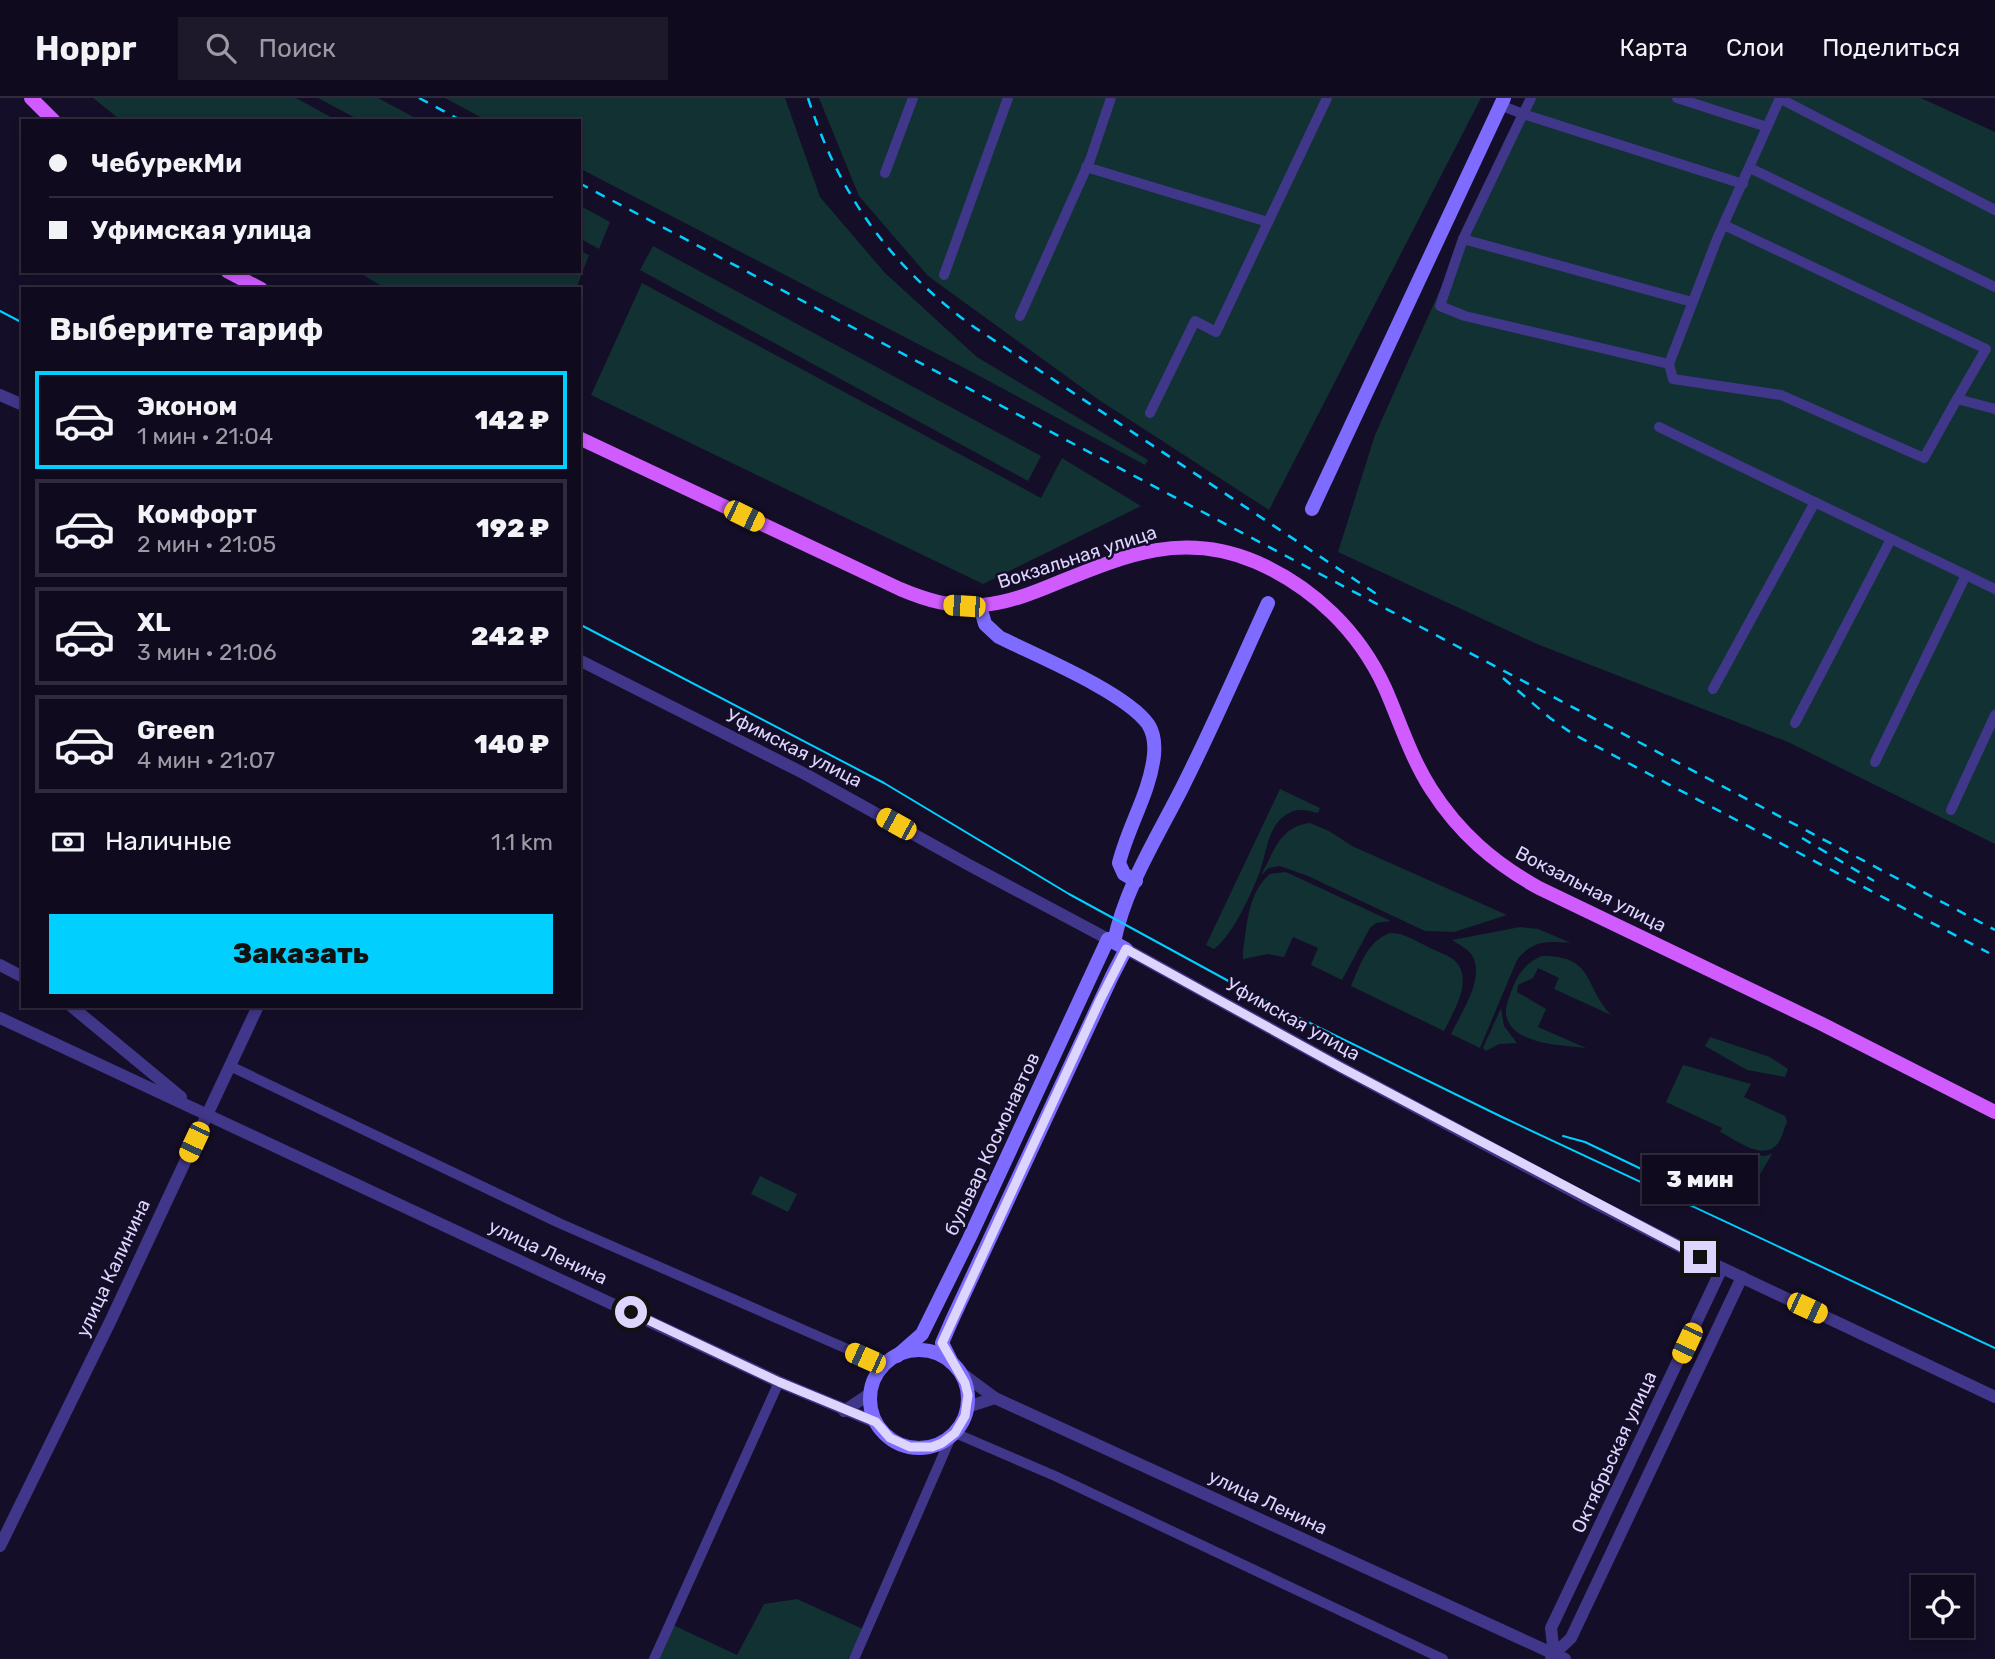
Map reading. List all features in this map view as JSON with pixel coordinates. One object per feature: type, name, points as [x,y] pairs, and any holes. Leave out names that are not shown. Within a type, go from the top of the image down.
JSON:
[{"type":"main road","points":[[31,98],[52,119]]},
{"type":"main road","points":[[1312,509],[1502,102]]},
{"type":"main road","points":[[231,273],[257,287]]},
{"type":"main road","name":"Вокзальная улица","points":[[582,441],[900,589],[948,605],[980,606],[1028,595],[1137,554],[1174,547],[1191,546],[1220,550],[1276,572],[1317,598],[1356,640],[1379,676],[1430,788],[1461,831],[1496,862],[1539,888],[1820,1023],[1995,1112]]},
{"type":"main road","name":"бульвар Космонавтов","points":[[956,1367],[942,1343],[1100,1000],[1116,943],[1118,922],[1136,881],[1268,603]]},
{"type":"main road","points":[[980,606],[985,624],[999,637],[1106,691],[1148,723],[1155,740],[1153,765],[1119,863],[1124,874],[1136,881]]},
{"type":"main road","name":"бульвар Космонавтов","points":[[897,1356],[922,1334],[1116,943]]},
{"type":"main road","name":"улица Ленина","points":[[897,1356],[926,1350],[940,1355],[956,1367]]},
{"type":"main road","points":[[897,1356],[884,1366],[875,1378],[871,1408],[876,1422],[890,1438],[910,1447],[932,1447],[953,1435],[962,1424],[968,1395],[956,1367]]},
{"type":"street","points":[[885,173],[913,98]]},
{"type":"street","points":[[944,275],[1008,98]]},
{"type":"street","points":[[1020,316],[1086,167],[1111,98]]},
{"type":"street","points":[[1150,413],[1195,321],[1216,332],[1327,98]]},
{"type":"street","points":[[1531,98],[1463,239],[1440,306],[1465,316],[1669,364]]},
{"type":"street","points":[[1677,98],[1767,127]]},
{"type":"street","points":[[1724,225],[1986,349],[1924,457],[1781,395],[1673,379],[1669,364],[1724,225],[1780,98],[1995,210]]},
{"type":"street","points":[[1502,102],[1523,114],[1743,184]]},
{"type":"street","points":[[1086,167],[1268,222]]},
{"type":"street","points":[[1750,168],[1995,287]]},
{"type":"street","points":[[1463,239],[1692,302]]},
{"type":"street","points":[[0,394],[21,404]]},
{"type":"street","points":[[1957,398],[1995,409]]},
{"type":"street","points":[[1659,427],[1995,589]]},
{"type":"street","points":[[1713,689],[1815,502]]},
{"type":"street","points":[[1795,723],[1891,539]]},
{"type":"street","points":[[1875,762],[1966,575]]},
{"type":"street","name":"Уфимская улица","points":[[581,661],[805,774],[1353,1074],[1723,1268],[1995,1396]]},
{"type":"street","points":[[1951,810],[1995,715]]},
{"type":"street","points":[[0,965],[21,976]]},
{"type":"street","name":"улица Ленина","points":[[73,1008],[171,1090],[208,1114]]},
{"type":"street","name":"улица Калинина","points":[[0,1546],[110,1322],[257,1008]]},
{"type":"street","name":"улица Ленина","points":[[0,1018],[779,1382],[876,1422]]},
{"type":"street","name":"улица Ленина","points":[[230,1066],[559,1223],[884,1366]]},
{"type":"street","name":"Октябрьская улица","points":[[1557,1657],[1551,1628],[1723,1268]]},
{"type":"street","points":[[1557,1657],[1571,1638],[1647,1482],[1742,1277]]},
{"type":"street","name":"улица Ленина","points":[[956,1367],[995,1398],[1557,1657]]},
{"type":"street","points":[[654,1659],[779,1382]]},
{"type":"street","points":[[844,1410],[871,1393]]},
{"type":"street","points":[[967,1407],[995,1398]]},
{"type":"street","points":[[854,1659],[953,1435],[1065,1481],[1443,1659]]},
{"type":"street","points":[[1626,1474],[1647,1482]]},
{"type":"green space","points":[[93,98],[296,98],[334,119],[119,119]]},
{"type":"green space","points":[[318,98],[378,98],[417,119],[357,119]]},
{"type":"green space","points":[[445,98],[785,98],[820,197],[885,273],[977,357],[1148,460],[1145,465],[581,169],[581,119],[484,119]]},
{"type":"green space","points":[[819,98],[1481,98],[1269,510],[1099,400],[928,276],[859,196]]},
{"type":"green space","points":[[1526,98],[1921,98],[1995,132],[1995,844],[1788,742],[1537,644],[1338,552],[1375,435]]},
{"type":"green space","points":[[581,206],[610,222],[599,249],[581,239]]},
{"type":"green space","points":[[653,246],[1041,456],[1028,481],[640,270]]},
{"type":"green space","points":[[581,251],[589,255],[577,287],[384,287],[359,273],[581,273]]},
{"type":"green space","points":[[642,283],[1041,498],[1062,458],[1141,506],[983,584],[591,395]]},
{"type":"green space","points":[[1280,789],[1320,808],[1318,813],[1294,811],[1277,823],[1246,904],[1228,934],[1214,949],[1206,945]]},
{"type":"green space","points":[[1310,823],[1329,831],[1352,846],[1507,915],[1454,932],[1425,931],[1308,876],[1280,866],[1269,868],[1261,875],[1274,849],[1285,835],[1300,825]]},
{"type":"green space","points":[[1286,872],[1391,921],[1376,923],[1370,928],[1342,980],[1311,965],[1318,948],[1293,937],[1284,957],[1268,954],[1243,959],[1248,920],[1257,890],[1270,874]]},
{"type":"green space","points":[[1520,927],[1538,929],[1571,943],[1541,943],[1523,953],[1517,960],[1480,1048],[1451,1034],[1471,994],[1476,973],[1471,954],[1452,940]]},
{"type":"green space","points":[[1390,933],[1406,936],[1446,955],[1460,968],[1463,976],[1460,996],[1444,1031],[1351,986],[1370,948]]},
{"type":"green space","points":[[1542,956],[1559,957],[1580,967],[1611,1015],[1554,989],[1559,978],[1538,968],[1533,978],[1518,985],[1517,992],[1546,1009],[1538,1027],[1586,1048],[1539,1042],[1517,1032],[1510,1024],[1506,1008],[1515,982],[1528,964]]},
{"type":"green space","points":[[1501,1008],[1504,1026],[1517,1043],[1499,1044],[1486,1051],[1483,1048]]},
{"type":"green space","points":[[1710,1037],[1770,1057],[1788,1069],[1785,1077],[1747,1070],[1705,1046]]},
{"type":"green space","points":[[1683,1065],[1751,1084],[1744,1097],[1785,1116],[1787,1122],[1778,1143],[1765,1151],[1749,1148],[1720,1132],[1722,1128],[1666,1102]]},
{"type":"green space","points":[[1746,1153],[1764,1156],[1772,1154],[1759,1176],[1753,1178],[1737,1171]]},
{"type":"green space","points":[[760,1176],[797,1194],[788,1212],[751,1194]]},
{"type":"green space","points":[[797,1599],[863,1629],[848,1659],[658,1659],[673,1625],[737,1655],[764,1604]]},
{"type":"tram line","points":[[0,311],[21,322]]},
{"type":"tram line","points":[[581,625],[884,783],[1069,894],[1267,1002],[1502,1117],[1995,1348]]},
{"type":"tram line","points":[[1563,1136],[1585,1142],[1656,1176]]},
{"type":"railway","points":[[419,98],[458,119]]},
{"type":"railway","points":[[808,98],[835,166],[852,197],[892,252],[942,302],[971,325],[1378,595]]},
{"type":"railway","points":[[581,184],[1995,930]]},
{"type":"railway","points":[[1503,678],[1573,734],[1989,953]]},
{"type":"railway","points":[[1802,838],[1874,881]]},
{"type":"route","points":[[631,1312],[779,1382],[876,1422],[882,1431],[899,1444],[932,1447],[951,1437],[962,1424],[968,1395],[960,1372],[942,1343],[1126,949],[1342,1068],[1700,1257]]}]
